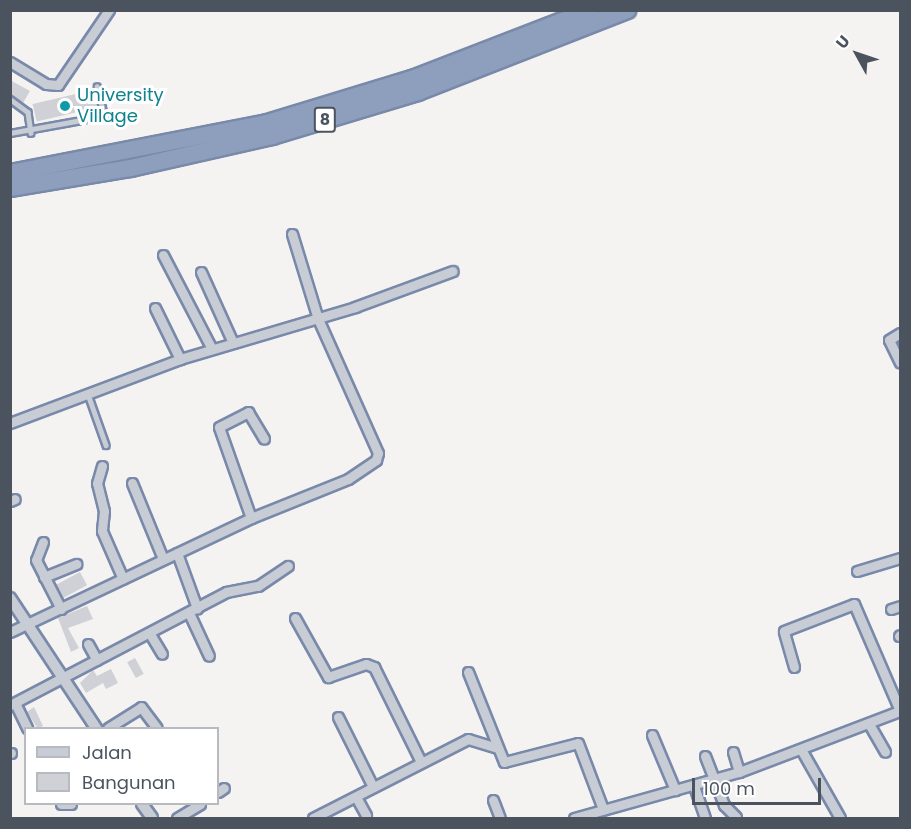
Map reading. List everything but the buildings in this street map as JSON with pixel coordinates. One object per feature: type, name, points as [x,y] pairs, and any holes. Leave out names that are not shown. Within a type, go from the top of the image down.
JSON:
[{"type":"highway","name":"8","points":[[10,173],[267,123],[412,79],[591,10]]},
{"type":"highway","name":"8","points":[[10,188],[131,168],[272,136],[418,92],[627,10]]},
{"type":"street","points":[[10,62],[46,84],[58,85],[109,10]]},
{"type":"street","points":[[10,632],[251,518],[348,479],[379,456],[318,319],[292,234]]},
{"type":"street","points":[[163,255],[212,349]]},
{"type":"street","points":[[10,423],[89,397],[180,358],[318,319],[453,271]]},
{"type":"street","points":[[201,272],[233,344]]},
{"type":"street","points":[[155,308],[180,358]]},
{"type":"street","points":[[900,333],[889,340],[900,363]]},
{"type":"street","points":[[251,518],[219,427],[248,412],[264,439]]},
{"type":"street","points":[[102,466],[98,483],[104,511],[102,531],[123,579]]},
{"type":"street","points":[[132,483],[163,559]]},
{"type":"street","points":[[43,542],[36,560],[61,609]]},
{"type":"street","points":[[177,553],[193,611],[209,656]]},
{"type":"street","points":[[857,571],[900,558]]},
{"type":"street","points":[[44,577],[77,564]]},
{"type":"street","points":[[26,727],[13,704],[150,634],[226,592],[258,586],[288,566]]},
{"type":"street","points":[[10,598],[24,626],[63,678],[95,727]]},
{"type":"street","points":[[574,819],[739,772],[802,751],[900,711],[854,604],[784,631],[794,667]]},
{"type":"street","points":[[891,609],[900,606]]},
{"type":"street","points":[[295,618],[327,677],[366,664],[374,667],[421,762]]},
{"type":"street","points":[[150,634],[162,654]]},
{"type":"street","points":[[88,644],[97,660]]},
{"type":"street","points":[[468,672],[497,748],[509,763],[578,743],[603,809]]},
{"type":"street","points":[[111,727],[141,707],[156,727]]},
{"type":"street","points":[[338,717],[374,787]]},
{"type":"street","points":[[869,724],[885,752]]},
{"type":"street","points":[[652,735],[675,790]]},
{"type":"street","points":[[313,819],[468,739],[497,748]]},
{"type":"street","points":[[802,751],[840,819]]},
{"type":"street","points":[[733,752],[739,772]]},
{"type":"street","points":[[705,756],[726,808],[736,817]]},
{"type":"street","points":[[693,786],[705,819]]},
{"type":"street","points":[[356,797],[366,815]]},
{"type":"street","points":[[493,800],[500,819]]},
{"type":"street","points":[[177,819],[198,805]]},
{"type":"lane","points":[[10,133],[31,132],[104,116],[97,87]]},
{"type":"lane","points":[[10,99],[28,112],[31,132]]},
{"type":"lane","points":[[89,397],[106,445]]},
{"type":"place","name":"University Village","points":[[65,106]]}]
